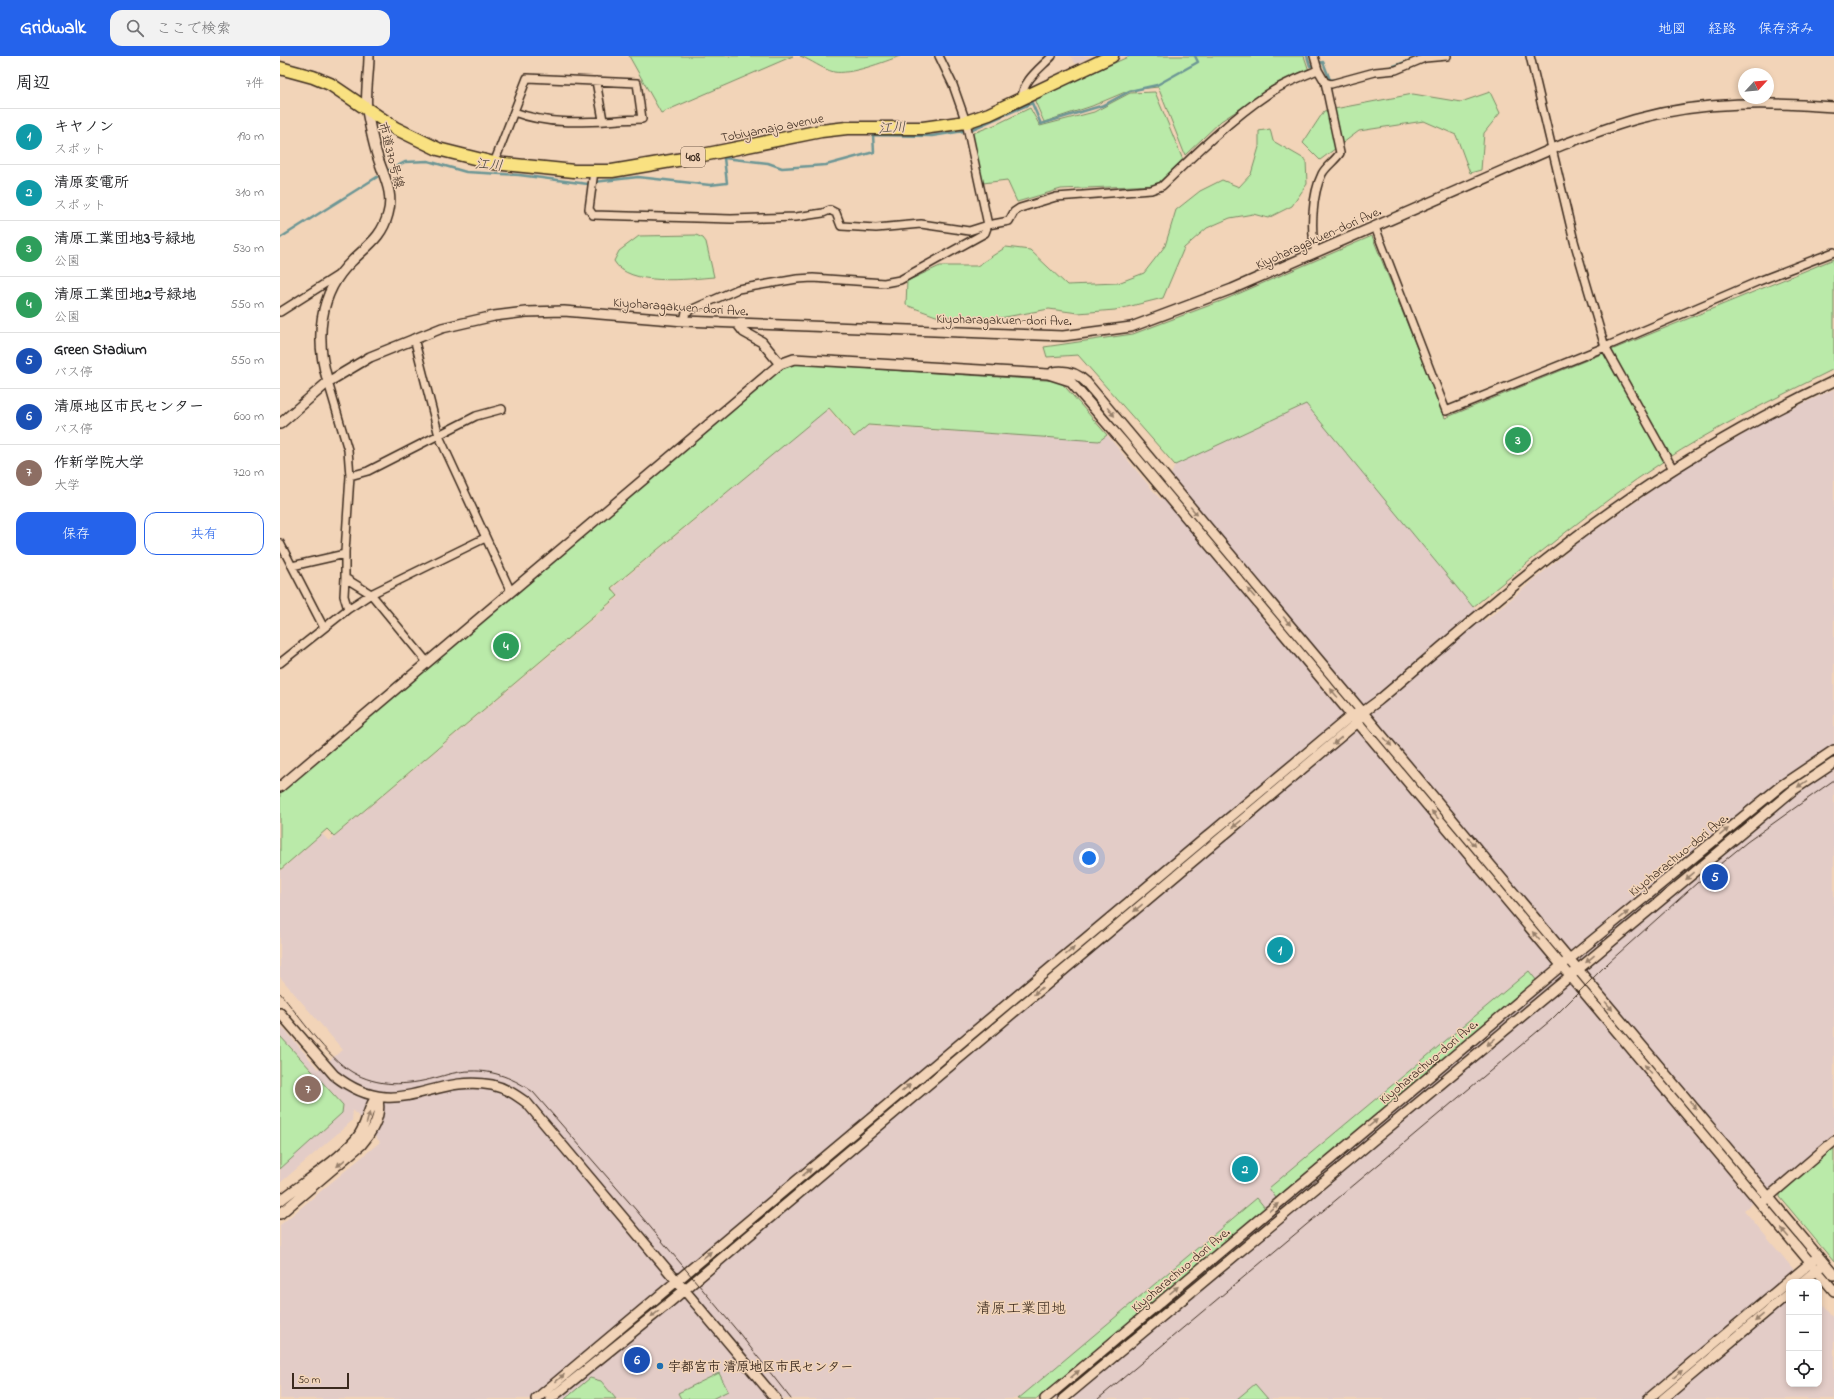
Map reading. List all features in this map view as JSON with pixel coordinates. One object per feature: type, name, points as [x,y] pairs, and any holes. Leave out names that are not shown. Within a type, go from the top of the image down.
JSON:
[{"type":"highway","name":"Tobiyamajo avenue","points":[[280,68],[313,77],[330,84],[395,128],[438,149],[494,163],[574,172],[612,171],[652,165],[821,131],[854,128],[923,128],[966,122],[1112,56]]},
{"type":"street","name":"市道370号線","points":[[328,382],[322,361],[320,341],[322,321],[326,304],[341,274],[351,261],[373,243],[383,229],[388,213],[390,197],[387,180],[373,141],[367,109],[369,56]]},
{"type":"street","points":[[684,321],[686,312],[738,289],[813,278],[884,283],[900,280],[985,233],[988,225],[966,122],[953,85],[939,56]]},
{"type":"street","points":[[1022,98],[1022,91],[1028,82],[1052,56]]},
{"type":"street","points":[[1314,56],[1318,70],[1325,82],[1340,153],[1322,173],[1317,187],[1312,238],[1316,252]]},
{"type":"street","points":[[1325,82],[1331,84],[1375,72],[1396,70],[1425,58],[1447,56]]},
{"type":"street","points":[[1530,56],[1574,241],[1605,347],[1673,469]]},
{"type":"street","points":[[594,171],[589,209],[593,215],[731,219],[796,217],[823,213],[830,210],[836,213],[841,226],[876,228],[921,224],[969,231],[988,225],[1009,221],[1014,212],[1020,208],[1056,197],[1150,190],[1162,186],[1223,130],[1268,94],[1318,70]]},
{"type":"street","points":[[494,163],[527,78],[637,83],[642,120],[603,120],[566,123],[527,117],[514,112]]},
{"type":"street","points":[[596,81],[603,120]]},
{"type":"street","name":"Kiyoharagakuen-dori Ave.","points":[[280,424],[328,382],[370,357],[414,338],[468,321],[526,312],[589,312],[684,321],[1063,336],[1131,327],[1232,290],[1316,252],[1594,132],[1641,118],[1681,109],[1724,105],[1783,103],[1834,107]]},
{"type":"street","points":[[1375,227],[1446,411],[1605,347],[1759,281],[1834,252]]},
{"type":"street","points":[[280,312],[341,274]]},
{"type":"street","points":[[737,323],[744,332],[762,342],[780,364]]},
{"type":"street","points":[[414,338],[439,436],[511,592]]},
{"type":"street","points":[[280,787],[780,364],[794,359],[1048,374],[1065,378],[1075,387],[1123,442],[1834,1291]]},
{"type":"street","points":[[1048,374],[1064,371],[1081,377],[1086,382],[1834,1275]]},
{"type":"street","points":[[550,1399],[685,1289],[1362,712],[1574,538],[1673,469],[1767,414],[1834,381]]},
{"type":"street","points":[[328,382],[348,450],[350,476],[344,596],[348,609]]},
{"type":"street","points":[[350,476],[368,471],[476,416],[502,409]]},
{"type":"street","points":[[280,662],[348,609],[371,594],[485,538]]},
{"type":"street","points":[[280,543],[324,628]]},
{"type":"street","points":[[292,566],[345,554]]},
{"type":"street","points":[[345,578],[371,594],[427,662]]},
{"type":"street","points":[[536,1399],[677,1280],[1355,719]]},
{"type":"street","name":"Kiyoharachuo-dori Ave.","points":[[1045,1399],[1561,966],[1782,785],[1834,750]]},
{"type":"street","name":"Kiyoharachuo-dori Ave.","points":[[1063,1399],[1792,791],[1834,763]]},
{"type":"street","points":[[280,1013],[334,1075],[356,1089],[377,1096],[404,1097],[471,1083],[493,1086],[517,1096],[537,1113],[776,1399]]},
{"type":"street","points":[[280,1201],[356,1139],[367,1123],[371,1104],[377,1096]]},
{"type":"street","points":[[280,1214],[361,1145],[369,1135],[377,1117],[380,1105],[377,1096]]},
{"type":"street","points":[[1761,1203],[1834,1141]]},
{"type":"street","points":[[1648,1399],[1821,1260]]},
{"type":"street","points":[[1804,1279],[1814,1266]]},
{"type":"street","points":[[1663,1399],[1786,1296]]},
{"type":"shaded area","points":[[1070,56],[1091,56],[1076,64]]},
{"type":"shaded area","points":[[1834,389],[1834,1134],[1744,1210],[1802,1279],[1786,1279],[1786,1387],[1822,1387],[1822,1304],[1834,1318],[1834,1399],[280,1399],[280,1225],[380,1142],[353,1110],[352,1121],[280,1183],[280,1024],[318,1069],[343,1050],[280,977],[280,871],[322,834],[329,841],[619,597],[613,588],[828,409],[853,438],[867,426],[1099,441],[1107,435],[1161,500],[1175,465],[1306,404],[1485,621],[1580,541],[1678,472],[1772,418]]},
{"type":"green space","points":[[629,56],[793,56],[661,113]]},
{"type":"green space","points":[[800,56],[900,56],[849,72],[834,72]]},
{"type":"green space","points":[[1130,56],[1304,56],[1309,71],[1268,91],[1221,121],[1185,155],[1158,87],[1130,90],[1092,106],[1044,122],[1034,99]]},
{"type":"green space","points":[[1155,92],[1183,160],[1157,185],[1061,189],[1017,202],[1007,180],[983,183],[971,134],[997,124],[1030,108],[1040,126],[1094,112],[1130,93]]},
{"type":"green space","points":[[1490,92],[1500,113],[1484,133],[1481,170],[1470,173],[1456,135],[1424,121],[1359,131],[1320,160],[1303,143],[1324,111],[1413,94],[1461,102]]},
{"type":"green space","points":[[1270,129],[1273,141],[1306,160],[1307,184],[1292,206],[1268,218],[1253,214],[1230,218],[1207,228],[1184,248],[1163,298],[1115,310],[1078,313],[1049,309],[1000,318],[936,316],[906,305],[907,281],[940,266],[977,266],[1006,247],[1030,250],[1067,285],[1118,283],[1144,273],[1165,246],[1176,210],[1200,191],[1222,180],[1239,187],[1251,174],[1259,147],[1259,131]]},
{"type":"green space","points":[[696,235],[703,238],[706,242],[714,277],[675,280],[645,278],[632,275],[621,269],[614,261],[619,251],[639,236]]},
{"type":"green space","points":[[1372,236],[1445,418],[1834,259],[1834,369],[1724,425],[1661,463],[1612,497],[1473,607],[1306,404],[1175,465],[1078,355],[1047,357],[1044,347],[1133,334],[1224,300]]},
{"type":"green space","points":[[797,364],[1060,381],[1107,435],[1099,441],[868,425],[854,437],[829,408],[611,588],[618,596],[334,836],[327,829],[280,870],[280,793],[784,366]]},
{"type":"green space","points":[[1529,971],[1537,981],[1276,1198],[1269,1188]]},
{"type":"green space","points":[[280,1036],[343,1105],[342,1113],[280,1169]]},
{"type":"green space","points":[[1834,1148],[1834,1262],[1780,1197],[1780,1193]]},
{"type":"green space","points":[[1257,1198],[1265,1208],[1037,1399],[1018,1399]]},
{"type":"green space","points":[[719,1373],[728,1391],[712,1399],[681,1399],[678,1393]]},
{"type":"green space","points":[[590,1378],[601,1381],[616,1399],[565,1399]]},
{"type":"green space","points":[[1255,1384],[1268,1399],[1237,1399]]},
{"type":"waterway","name":"江川","points":[[594,182],[638,177],[710,185],[727,183],[724,158],[768,163],[782,168],[826,165],[874,152],[873,135],[932,136],[970,130],[1032,103],[1041,124],[1104,105],[1130,91],[1157,85],[1198,62],[1195,56]]},
{"type":"waterway","name":"江川","points":[[1307,56],[1310,66],[1323,62],[1330,80],[1337,79]]},
{"type":"waterway","name":"江川","points":[[1391,67],[1414,59]]},
{"type":"waterway","name":"江川","points":[[389,170],[405,162],[428,161],[466,172],[519,175],[588,184],[591,182]]},
{"type":"waterway","name":"江川","points":[[280,238],[377,177]]},
{"type":"tram line","points":[[1098,1399],[1550,1021],[1609,962],[1697,883],[1747,842],[1834,780]]},
{"type":"tram line","points":[[280,993],[323,1046],[342,1065],[362,1077],[382,1083],[403,1084],[424,1081],[457,1072],[480,1071],[512,1079],[533,1092],[636,1210],[739,1333],[791,1399]]},
{"type":"place","name":"清原工業団地3号緑地","points":[[1518,440]]},
{"type":"place","name":"清原工業団地2号緑地","points":[[506,646]]},
{"type":"place","name":"Green Stadium","points":[[1715,877]]},
{"type":"place","name":"キヤノン","points":[[1280,950]]},
{"type":"place","name":"作新学院大学","points":[[308,1089]]},
{"type":"place","name":"清原変電所","points":[[1245,1169]]},
{"type":"place","name":"清原地区市民センター","points":[[637,1360]]},
{"type":"place","name":"宇都宮市 清原地区市民センター","points":[[660,1366]]},
{"type":"district","name":"清原工業団地","points":[[1021,1308]]}]
